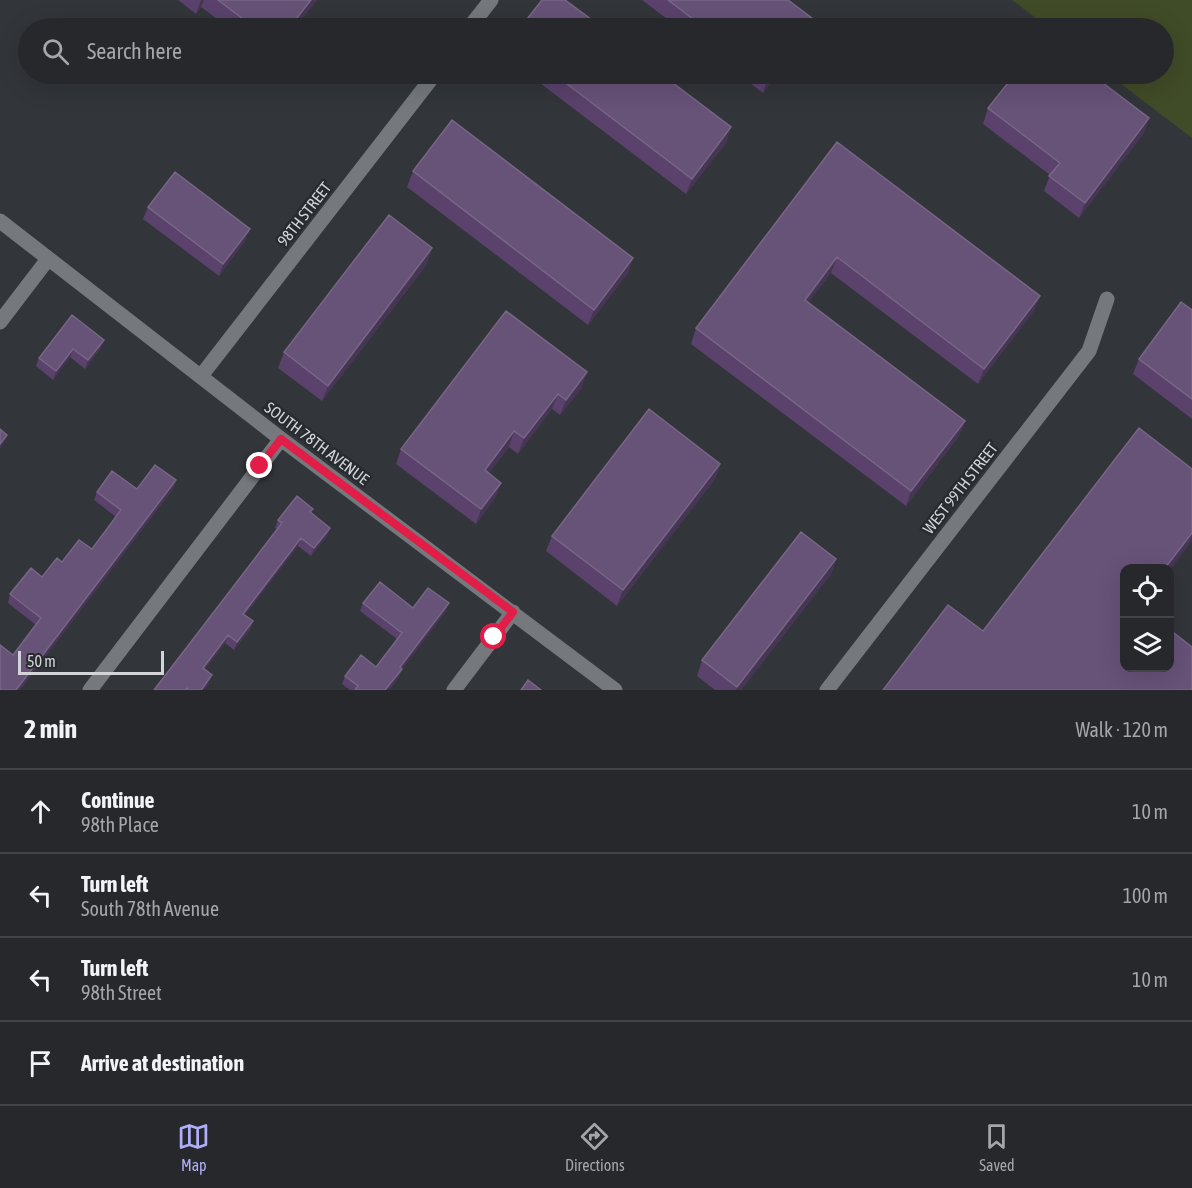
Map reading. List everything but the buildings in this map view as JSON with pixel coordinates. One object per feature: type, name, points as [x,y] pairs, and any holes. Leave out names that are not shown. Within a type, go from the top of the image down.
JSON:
[{"type":"street","points":[[478,18],[491,0]]},
{"type":"street","name":"98TH STREET","points":[[201,376],[427,84]]},
{"type":"street","name":"SOUTH 78TH AVENUE","points":[[0,221],[281,439],[615,690]]},
{"type":"street","points":[[0,322],[48,259]]},
{"type":"street","name":"WEST 99TH STREET","points":[[826,690],[1089,351],[1107,299]]},
{"type":"street","points":[[90,690],[281,439]]},
{"type":"street","points":[[454,690],[513,612]]},
{"type":"green space","points":[[1012,0],[1192,0],[1192,138],[1121,84],[1174,84],[1174,18],[1036,18]]},
{"type":"route","points":[[260,466],[281,439],[513,612],[494,637]]}]
